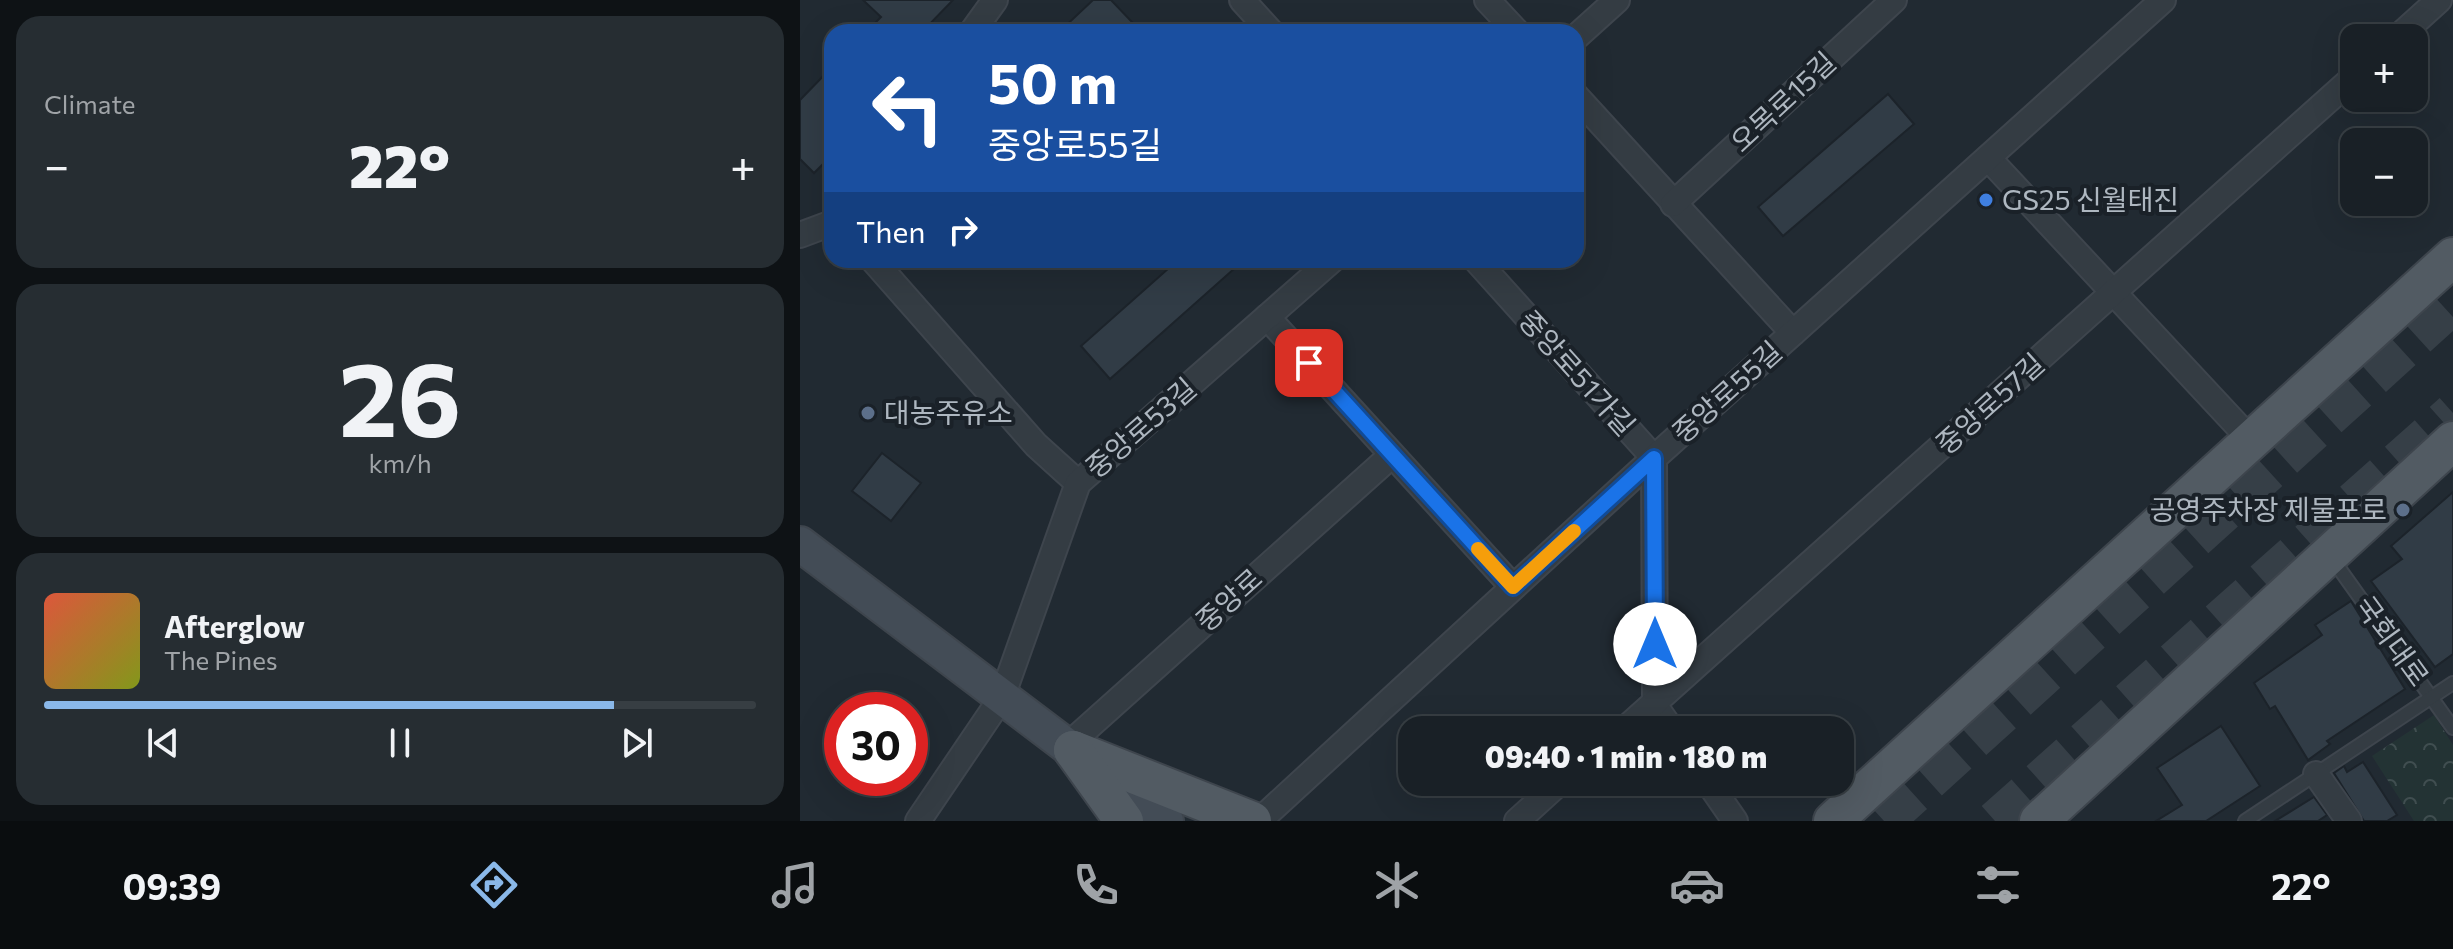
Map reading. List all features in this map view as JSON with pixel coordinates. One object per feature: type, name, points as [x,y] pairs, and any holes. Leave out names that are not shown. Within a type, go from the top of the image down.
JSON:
[{"type":"main road","points":[[1833,821],[2453,257]]},
{"type":"main road","points":[[2039,821],[2453,441]]},
{"type":"main road","points":[[800,544],[1166,821]]},
{"type":"main road","points":[[1070,748],[1124,821]]},
{"type":"main road","points":[[1070,748],[1252,821]]},
{"type":"street","points":[[978,24],[995,0]]},
{"type":"street","points":[[1242,0],[1264,24]]},
{"type":"street","points":[[1487,0],[1510,24]]},
{"type":"street","points":[[1584,30],[1617,0]]},
{"type":"street","name":"오목로15길","points":[[1673,204],[1894,0]]},
{"type":"street","name":"중앙로55길","points":[[1259,821],[1654,458],[2163,0]]},
{"type":"street","points":[[2412,24],[2439,0]]},
{"type":"street","name":"중앙로57길","points":[[1642,716],[2340,90]]},
{"type":"street","points":[[1584,105],[1793,333]]},
{"type":"street","points":[[1988,158],[2250,439]]},
{"type":"street","points":[[800,235],[824,226]]},
{"type":"street","points":[[880,268],[1036,445],[1078,483]]},
{"type":"street","name":"중앙로53길","points":[[918,821],[1002,697],[1078,483],[1323,268]]},
{"type":"street","name":"중앙로51가길","points":[[1483,268],[1654,458],[1655,706]]},
{"type":"street","points":[[1267,317],[1513,587]]},
{"type":"street","name":"중앙로","points":[[1070,748],[1392,455]]},
{"type":"street","points":[[1655,706],[1662,716]]},
{"type":"street","points":[[2316,774],[2349,821]]},
{"type":"street","points":[[1517,821],[1545,796]]},
{"type":"street","points":[[1718,796],[1735,821]]},
{"type":"lane","name":"국회대로","points":[[2329,554],[2453,728]]},
{"type":"lane","points":[[2245,821],[2453,683]]},
{"type":"green space","points":[[2434,715],[2453,745],[2453,821],[2414,821],[2372,756]]},
{"type":"building","points":[[863,0],[953,0],[930,24],[874,24],[881,17]]},
{"type":"building","points":[[1093,0],[1111,0],[1132,22],[1130,24],[1068,24]]},
{"type":"building","points":[[824,75],[824,163],[814,173],[800,159],[800,100]]},
{"type":"building","points":[[1888,94],[1914,124],[1783,236],[1758,207]]},
{"type":"building","points":[[1169,268],[1235,268],[1110,379],[1081,346]]},
{"type":"building","points":[[882,453],[921,483],[891,521],[852,491]]},
{"type":"building","points":[[2453,492],[2453,654],[2435,667],[2371,581],[2402,559],[2391,546]]},
{"type":"building","points":[[2351,601],[2405,689],[2327,741],[2330,744],[2308,760],[2275,706],[2270,709],[2254,683],[2322,635],[2315,625]]},
{"type":"building","points":[[2221,726],[2260,786],[2206,821],[2156,821],[2182,805],[2157,768]]},
{"type":"building","points":[[2363,762],[2397,815],[2387,821],[2364,821],[2334,773],[2344,766],[2347,772]]},
{"type":"building","points":[[2314,797],[2327,815],[2318,821],[2275,821]]},
{"type":"tunnel","points":[[1884,821],[2453,304]]},
{"type":"tunnel","points":[[1995,821],[2453,413]]},
{"type":"slow traffic","points":[[1478,549],[1513,587],[1574,531]]},
{"type":"place","name":"GS25 신월태진","points":[[1986,200]]},
{"type":"place","name":"대농주유소","points":[[868,413]]},
{"type":"place","name":"공영주차장 제물포로","points":[[2403,510]]},
{"type":"route","points":[[1309,363],[1513,587],[1654,458],[1655,644]]}]
